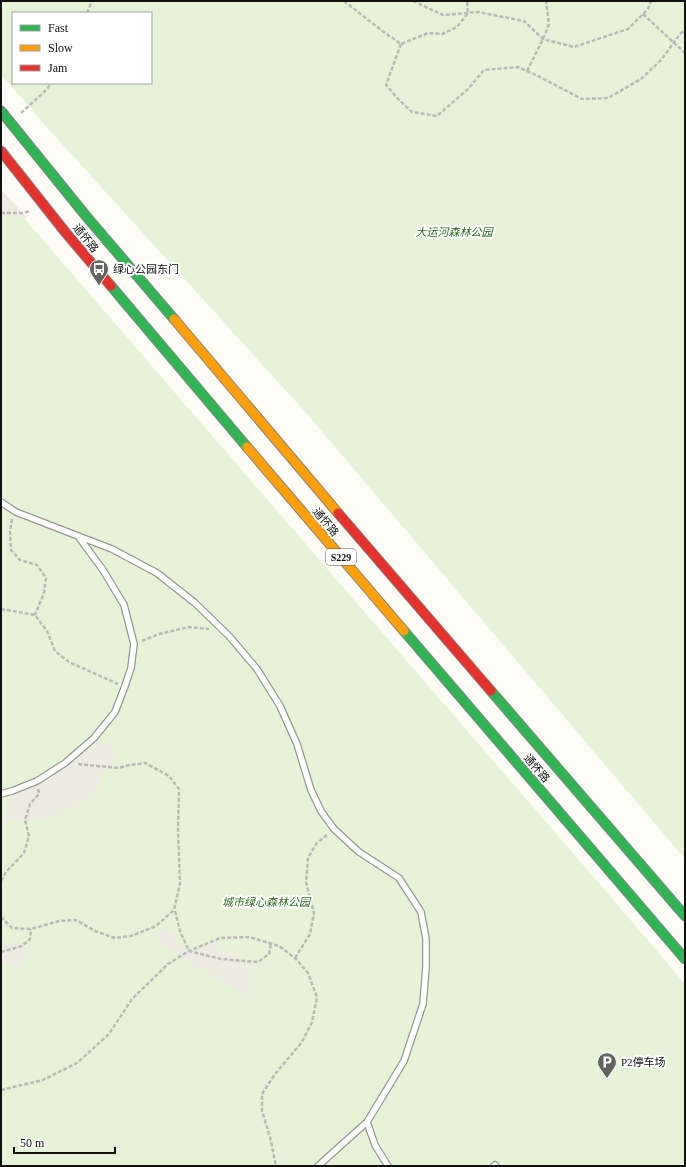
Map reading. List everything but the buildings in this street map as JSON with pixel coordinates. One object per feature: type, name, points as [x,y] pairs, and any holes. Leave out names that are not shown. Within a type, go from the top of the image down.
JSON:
[{"type":"main road","name":"通怀路","points":[[1,111],[86,216],[261,422],[685,916]]},
{"type":"main road","name":"通怀路","points":[[1,151],[46,208],[183,373],[685,959]]},
{"type":"lane","points":[[1,502],[16,512],[112,549],[157,573],[195,603],[229,636],[257,669],[280,706],[297,744],[311,790],[321,811],[334,829],[359,852],[399,878],[421,912],[426,940],[426,967],[423,1004],[404,1061],[367,1122],[318,1166]]},
{"type":"lane","points":[[1,794],[37,781],[65,763],[94,738],[115,712],[131,668],[134,644],[124,605],[103,570],[78,536]]},
{"type":"lane","points":[[367,1122],[375,1145],[388,1166]]},
{"type":"path","points":[[87,12],[92,1]]},
{"type":"path","points":[[344,1],[401,44]]},
{"type":"path","points":[[413,1],[443,15],[478,12],[524,21],[544,39],[574,47],[628,30],[648,9],[651,1]]},
{"type":"path","points":[[467,1],[468,13],[457,27],[442,34],[428,33],[401,44],[386,85],[398,100],[412,112],[437,116],[468,89],[484,70],[518,67],[582,99],[608,98],[641,78],[661,60],[680,34],[685,30]]},
{"type":"path","points":[[527,71],[544,39],[549,24],[546,1]]},
{"type":"path","points":[[643,14],[685,53]]},
{"type":"path","points":[[10,122],[51,84]]},
{"type":"path","points":[[1,212],[23,213],[46,208]]},
{"type":"path","points":[[16,512],[11,521],[11,550],[20,560],[37,565],[46,578],[44,593],[35,615]]},
{"type":"path","points":[[1,609],[35,615],[47,631],[55,651],[65,659],[125,686]]},
{"type":"path","points":[[134,644],[159,634],[189,627],[212,629],[229,636]]},
{"type":"path","points":[[65,763],[118,768],[145,763],[169,776],[179,789],[178,831],[180,884],[174,910],[180,931],[189,951]]},
{"type":"path","points":[[1,881],[6,872],[24,854],[29,836],[25,820],[30,804],[39,794],[37,781]]},
{"type":"path","points":[[295,958],[310,934],[314,913],[306,882],[308,858],[316,844],[334,829]]},
{"type":"path","points":[[1,917],[12,928],[31,929],[59,921],[76,920],[95,931],[115,938],[131,936],[156,926],[174,910]]},
{"type":"path","points":[[1,952],[22,946],[30,938],[31,929]]},
{"type":"path","points":[[1,1090],[43,1080],[77,1063],[109,1034],[132,999],[168,964],[189,951],[220,938],[249,938],[270,943],[279,946],[295,958],[308,973],[317,997],[312,1022],[302,1042],[275,1074],[262,1094],[262,1110],[270,1137],[276,1166]]},
{"type":"path","points":[[189,951],[221,959],[258,962],[269,954],[270,943]]},
{"type":"green space","name":"大运河森林公园","points":[[1,1],[685,1],[685,859],[308,415],[44,124],[1,74]]},
{"type":"green space","name":"城市绿心森林公园","points":[[1,189],[30,225],[685,984],[685,1166],[1,1166]]},
{"type":"shaded area","points":[[1,190],[28,218],[1,216]]},
{"type":"shaded area","points":[[94,738],[110,747],[117,758],[98,777],[100,786],[95,793],[69,809],[44,821],[35,819],[4,822],[12,791],[37,781]]},
{"type":"shaded area","points":[[166,930],[172,933],[176,941],[189,951],[220,938],[219,952],[235,954],[245,962],[254,962],[246,996],[156,941],[157,932]]},
{"type":"shaded area","points":[[1,938],[9,946],[21,942],[22,946],[29,951],[19,967],[1,960]]},
{"type":"traffic: fast","points":[[1,111],[86,216],[174,319]]},
{"type":"traffic: fast","points":[[111,286],[247,447]]},
{"type":"traffic: fast","points":[[404,631],[685,959]]},
{"type":"traffic: fast","points":[[491,691],[685,916]]},
{"type":"traffic: slow","points":[[174,319],[338,513]]},
{"type":"traffic: slow","points":[[247,447],[404,631]]},
{"type":"traffic: jam","points":[[1,151],[66,233],[111,286]]},
{"type":"traffic: jam","points":[[338,513],[491,691]]},
{"type":"place","name":"绿心公园东门","points":[[99,286]]},
{"type":"place","name":"P2停车场","points":[[607,1079]]}]
